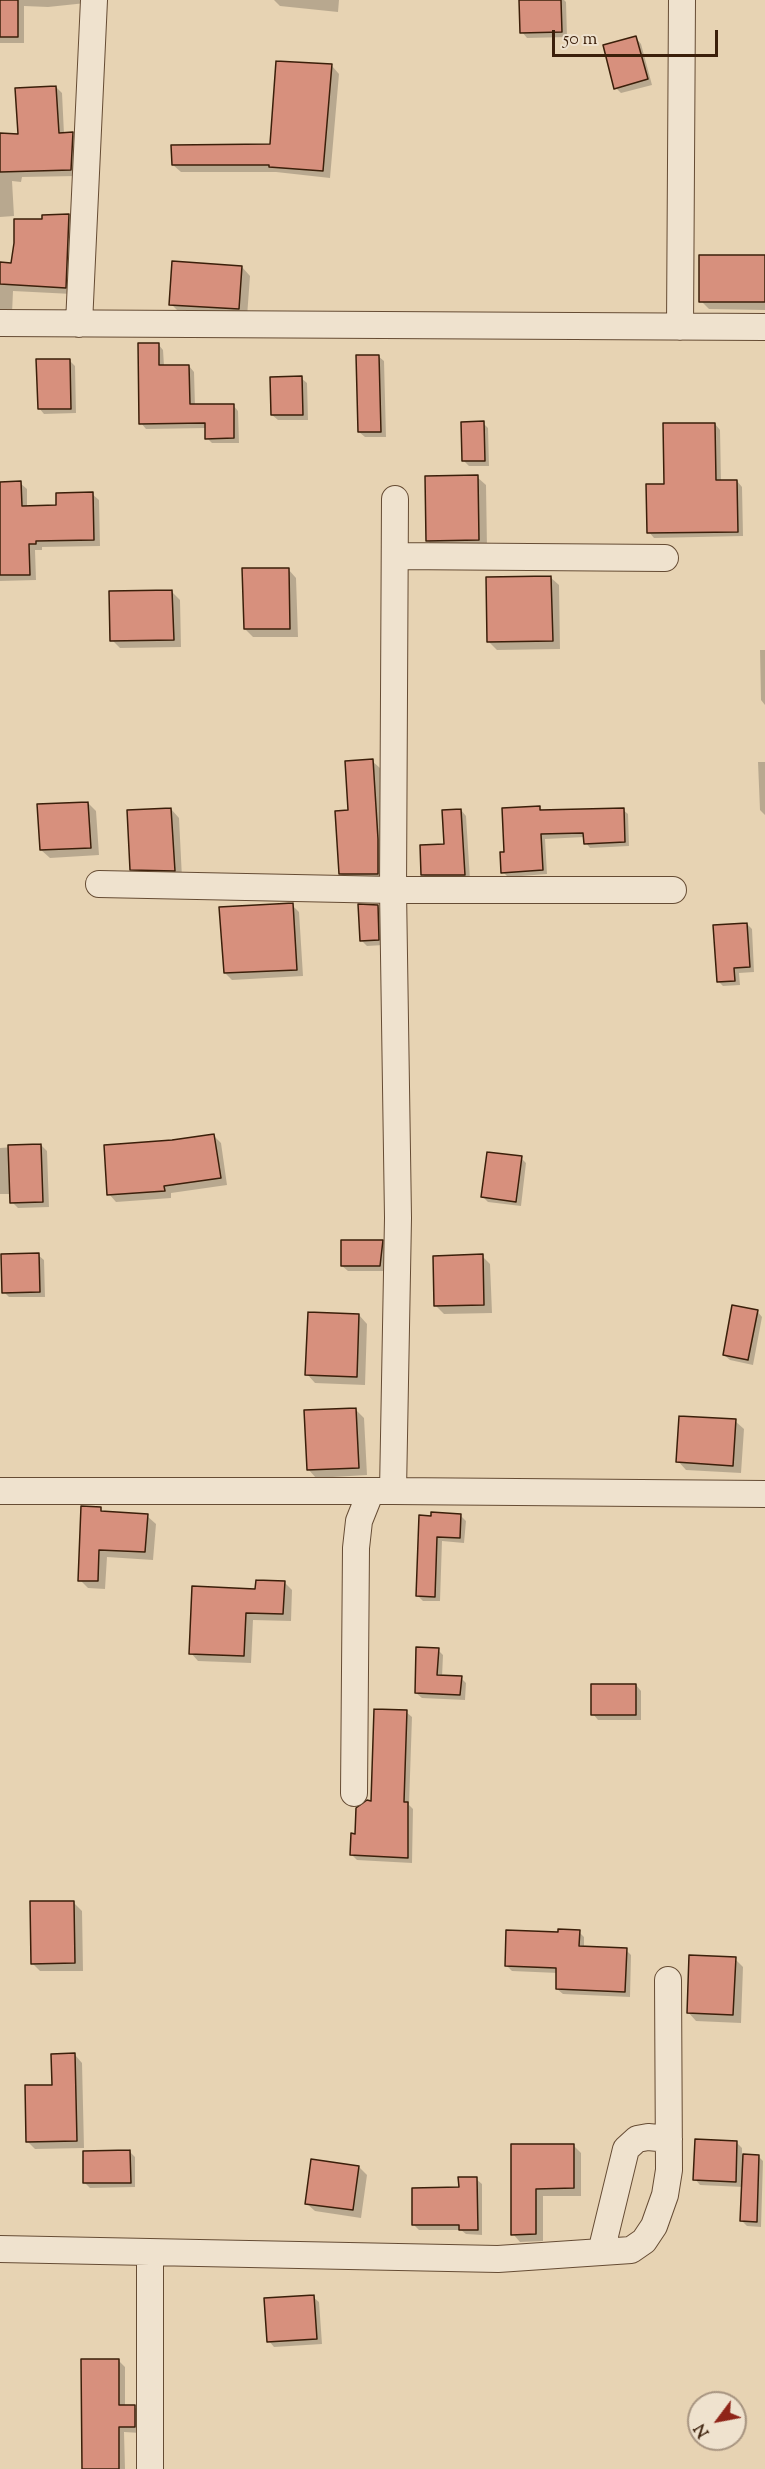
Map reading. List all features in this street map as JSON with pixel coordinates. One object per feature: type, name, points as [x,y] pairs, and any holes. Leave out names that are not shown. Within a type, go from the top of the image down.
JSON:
[{"type":"street","points":[[79,324],[94,0]]},
{"type":"street","points":[[680,327],[682,0]]},
{"type":"street","points":[[0,323],[765,327]]},
{"type":"street","points":[[354,1793],[356,1548],[359,1521],[382,1491],[398,1218],[393,890],[395,499]]},
{"type":"street","points":[[395,556],[665,558]]},
{"type":"street","points":[[99,884],[393,890],[673,890]]},
{"type":"street","points":[[0,1491],[765,1494]]},
{"type":"street","points":[[0,2249],[498,2259],[631,2250],[644,2241],[654,2226],[665,2195],[669,2170],[668,1980]]},
{"type":"street","points":[[601,2252],[621,2161],[626,2149],[637,2139],[648,2137],[669,2139]]},
{"type":"street","points":[[150,2253],[150,2469]]},
{"type":"building","points":[[0,0],[18,0],[18,37],[0,37]]},
{"type":"building","points":[[519,0],[561,0],[562,32],[520,33]]},
{"type":"building","points":[[636,36],[648,79],[614,89],[603,45]]},
{"type":"building","points":[[276,61],[332,64],[323,171],[269,167],[269,165],[172,165],[171,145],[270,144]]},
{"type":"building","points":[[56,86],[59,133],[73,132],[71,170],[0,172],[0,133],[18,134],[15,88]]},
{"type":"building","points":[[69,214],[66,288],[0,284],[0,262],[11,263],[14,219],[42,219],[42,215]]},
{"type":"building","points":[[699,255],[765,255],[765,302],[699,302]]},
{"type":"building","points":[[172,261],[242,266],[239,309],[169,305]]},
{"type":"building","points":[[138,343],[159,343],[159,365],[189,365],[190,404],[234,404],[234,438],[205,439],[205,423],[139,424]]},
{"type":"building","points":[[356,355],[379,355],[381,432],[358,432]]},
{"type":"building","points":[[36,359],[70,359],[71,409],[38,409]]},
{"type":"building","points":[[302,376],[303,415],[271,415],[270,377]]},
{"type":"building","points":[[484,421],[485,461],[462,461],[461,422]]},
{"type":"building","points":[[663,423],[715,423],[716,480],[737,480],[738,532],[647,533],[646,484],[664,484]]},
{"type":"building","points":[[478,475],[479,540],[426,541],[425,476]]},
{"type":"building","points":[[21,481],[22,506],[56,505],[56,493],[93,492],[94,540],[36,541],[36,544],[29,544],[30,575],[0,575],[0,482]]},
{"type":"building","points":[[242,568],[289,568],[290,629],[244,629]]},
{"type":"building","points":[[551,576],[553,641],[487,642],[486,577]]},
{"type":"building","points":[[172,590],[174,640],[110,641],[109,591]]},
{"type":"building","points":[[373,759],[378,874],[339,874],[335,811],[348,810],[345,761]]},
{"type":"building","points":[[88,802],[91,848],[40,850],[37,804]]},
{"type":"building","points":[[540,806],[540,810],[624,808],[625,842],[584,844],[583,833],[541,834],[543,870],[501,873],[500,852],[504,852],[502,808]]},
{"type":"building","points":[[171,808],[175,871],[130,870],[127,810]]},
{"type":"building","points":[[461,809],[465,875],[421,875],[420,845],[444,844],[442,810]]},
{"type":"building","points":[[293,903],[297,970],[224,973],[219,907]]},
{"type":"building","points":[[358,904],[378,905],[379,940],[360,941]]},
{"type":"building","points":[[747,923],[750,967],[734,968],[735,981],[717,982],[713,925]]},
{"type":"building","points":[[214,1134],[221,1178],[164,1186],[165,1191],[107,1195],[104,1145]]},
{"type":"building","points":[[41,1144],[43,1202],[10,1203],[8,1145]]},
{"type":"building","points":[[487,1152],[522,1156],[516,1202],[481,1197]]},
{"type":"building","points":[[341,1240],[383,1240],[380,1266],[341,1266]]},
{"type":"building","points":[[39,1253],[40,1292],[2,1293],[1,1254]]},
{"type":"building","points":[[483,1254],[484,1305],[434,1306],[433,1256]]},
{"type":"building","points":[[732,1305],[758,1310],[748,1360],[723,1355]]},
{"type":"building","points":[[308,1312],[359,1314],[357,1377],[305,1375]]},
{"type":"building","points":[[356,1408],[359,1468],[307,1470],[304,1410]]},
{"type":"building","points":[[679,1416],[736,1419],[733,1466],[676,1462]]},
{"type":"building","points":[[81,1506],[101,1507],[101,1511],[148,1514],[145,1552],[99,1550],[98,1581],[78,1581]]},
{"type":"building","points":[[431,1512],[461,1514],[460,1538],[437,1537],[435,1597],[416,1596],[419,1515],[431,1516]]},
{"type":"building","points":[[256,1580],[285,1581],[283,1614],[246,1613],[244,1656],[189,1654],[192,1586],[255,1589]]},
{"type":"building","points":[[416,1647],[439,1648],[437,1675],[462,1676],[460,1695],[415,1693]]},
{"type":"building","points":[[591,1684],[636,1684],[636,1715],[591,1715]]},
{"type":"building","points":[[374,1709],[407,1710],[404,1802],[408,1802],[408,1858],[350,1855],[351,1833],[355,1834],[356,1808],[367,1800],[371,1801]]},
{"type":"building","points":[[30,1901],[74,1901],[75,1963],[31,1964]]},
{"type":"building","points":[[558,1929],[580,1930],[579,1946],[627,1948],[625,1992],[556,1989],[556,1968],[505,1966],[506,1930],[558,1932]]},
{"type":"building","points":[[689,1955],[736,1957],[733,2015],[687,2013]]},
{"type":"building","points":[[75,2053],[77,2141],[26,2142],[25,2085],[52,2085],[51,2054]]},
{"type":"building","points":[[695,2139],[737,2141],[736,2182],[693,2180]]},
{"type":"building","points":[[511,2144],[574,2144],[574,2188],[536,2189],[536,2234],[511,2235]]},
{"type":"building","points":[[130,2150],[131,2183],[83,2183],[83,2151]]},
{"type":"building","points":[[743,2154],[759,2155],[757,2222],[740,2221]]},
{"type":"building","points":[[311,2159],[359,2166],[353,2210],[305,2204]]},
{"type":"building","points":[[458,2177],[477,2177],[478,2230],[459,2230],[459,2225],[412,2225],[412,2188],[459,2187]]},
{"type":"building","points":[[314,2295],[317,2339],[267,2342],[264,2298]]},
{"type":"building","points":[[81,2359],[119,2359],[119,2405],[135,2405],[135,2427],[119,2427],[119,2469],[82,2469]]}]
